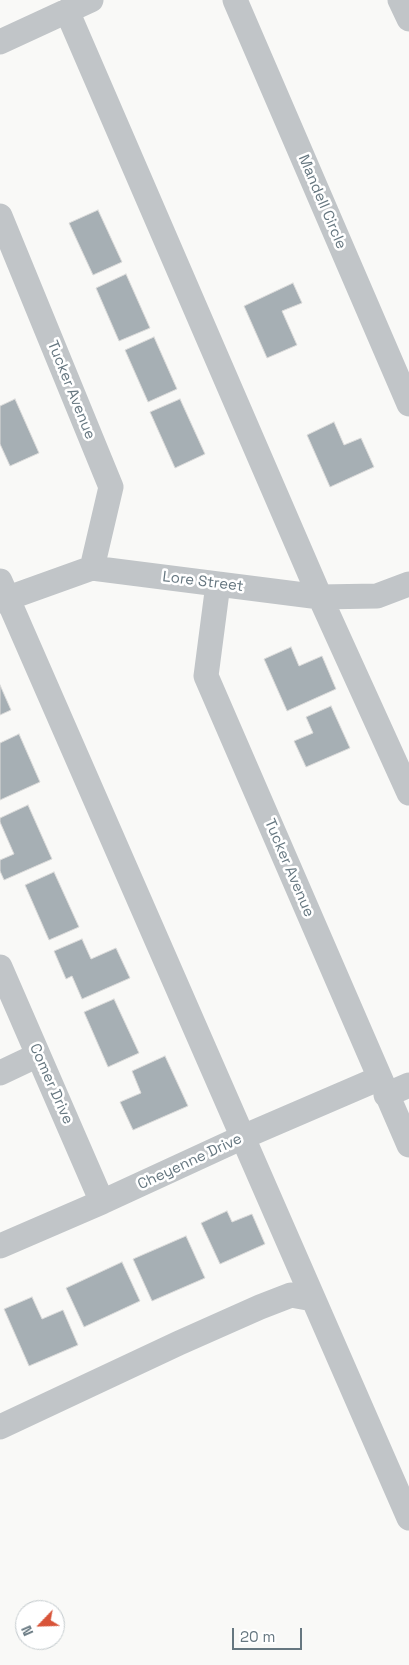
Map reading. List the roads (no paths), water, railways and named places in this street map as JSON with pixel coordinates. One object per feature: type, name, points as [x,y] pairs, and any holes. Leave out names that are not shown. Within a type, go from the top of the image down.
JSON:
[{"type":"street","points":[[0,42],[91,0]]},
{"type":"street","points":[[400,0],[409,20]]},
{"type":"street","name":"Mandell Circle","points":[[240,2],[409,404]]},
{"type":"street","points":[[67,11],[320,597],[409,793]]},
{"type":"street","name":"Tucker Avenue","points":[[0,216],[111,487],[92,568]]},
{"type":"street","name":"Lore Street","points":[[2,593],[92,568],[320,597],[377,596],[409,584]]},
{"type":"street","name":"Tucker Avenue","points":[[218,584],[206,676],[409,1145]]},
{"type":"street","points":[[2,593],[243,1137],[409,1518]]},
{"type":"street","name":"Comer Drive","points":[[0,967],[102,1202]]},
{"type":"street","points":[[0,1073],[38,1055]]},
{"type":"street","name":"Cheyenne Drive","points":[[0,1246],[102,1202],[243,1137],[383,1087],[409,1085]]},
{"type":"street","points":[[0,1427],[260,1307],[291,1296],[313,1299]]}]
